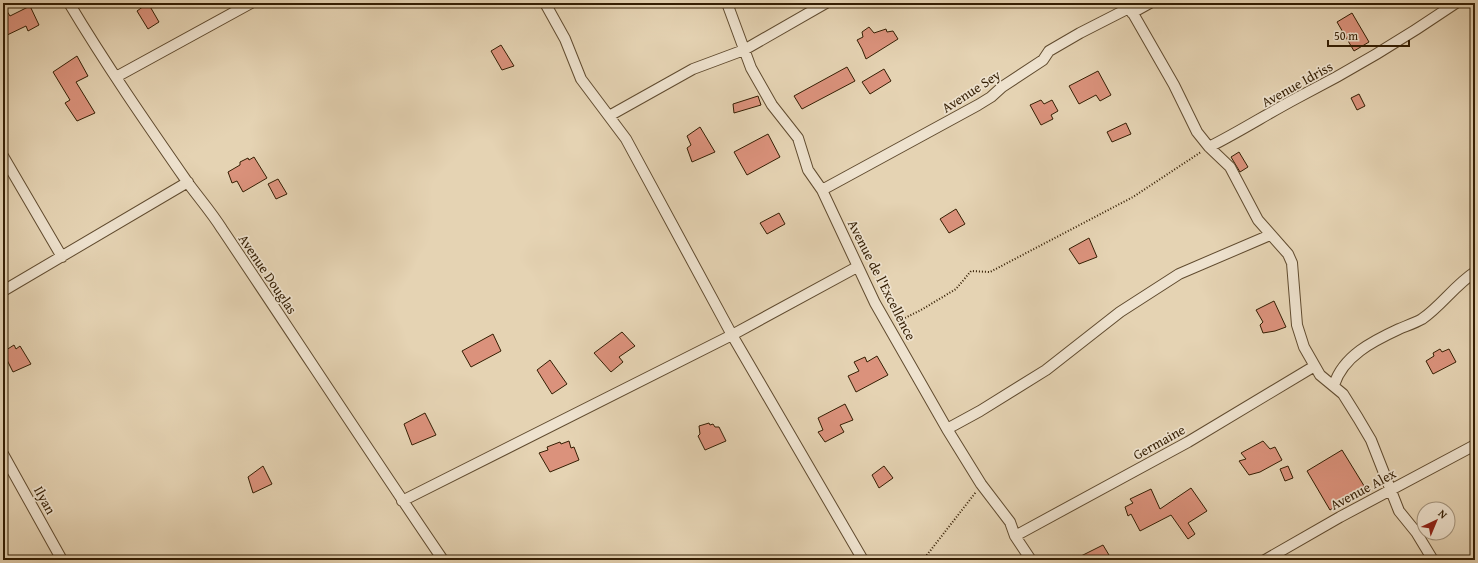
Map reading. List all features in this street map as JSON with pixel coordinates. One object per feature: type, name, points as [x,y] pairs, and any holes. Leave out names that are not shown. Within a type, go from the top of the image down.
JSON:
[{"type":"street","name":"Avenue Douglas","points":[[69,3],[116,77],[222,229],[402,501],[443,560]]},
{"type":"street","points":[[116,77],[251,3]]},
{"type":"street","points":[[545,3],[565,39],[581,79],[626,139],[732,335],[863,560]]},
{"type":"street","name":"Avenue de l'Excellence","points":[[727,3],[752,68],[772,105],[798,138],[808,170],[822,190],[857,267],[888,326],[947,429],[981,484],[1010,522],[1015,536],[1031,560]]},
{"type":"street","points":[[610,116],[693,69],[744,50],[826,3]]},
{"type":"street","name":"Avenue Sey","points":[[822,190],[978,105],[1043,60],[1049,51],[1080,32],[1110,19],[1130,8],[1150,3]]},
{"type":"street","name":"Avenue Idriss","points":[[1209,147],[1325,85],[1411,33],[1456,3]]},
{"type":"street","points":[[1130,8],[1174,85],[1194,127],[1209,147],[1230,167],[1250,206],[1270,235],[1282,246],[1292,263],[1297,325],[1304,347],[1314,367],[1326,382],[1334,386],[1343,394],[1371,440],[1399,510],[1416,532],[1433,560]]},
{"type":"street","points":[[3,156],[62,257]]},
{"type":"street","points":[[3,291],[188,182]]},
{"type":"street","points":[[947,429],[980,411],[1046,370],[1120,312],[1179,274],[1270,235]]},
{"type":"street","points":[[402,501],[732,335],[857,267]]},
{"type":"street","points":[[1334,386],[1342,367],[1354,356],[1374,340],[1421,319],[1465,278],[1475,272]]},
{"type":"street","name":"Germaine","points":[[1015,536],[1188,442],[1314,367]]},
{"type":"street","name":"Avenue Alex","points":[[1265,560],[1340,517],[1475,445]]},
{"type":"street","name":"Ilyan","points":[[3,454],[62,560]]},
{"type":"path","points":[[888,326],[921,310],[956,289],[971,271],[990,272],[1134,197],[1209,147]]},
{"type":"path","points":[[923,560],[981,484]]},
{"type":"building","points":[[148,3],[159,22],[148,29],[137,11]]},
{"type":"building","points":[[3,5],[10,16],[30,6],[39,25],[28,31],[26,26],[3,37]]},
{"type":"building","points":[[1352,13],[1369,42],[1354,51],[1337,22]]},
{"type":"building","points":[[869,27],[874,33],[886,29],[887,32],[893,31],[898,39],[866,59],[857,40],[863,37],[862,32]]},
{"type":"building","points":[[501,45],[514,66],[502,70],[491,51]]},
{"type":"building","points":[[77,56],[88,76],[76,82],[95,113],[77,121],[65,103],[70,100],[53,72]]},
{"type":"building","points":[[847,67],[855,81],[802,109],[794,96]]},
{"type":"building","points":[[884,69],[891,81],[870,94],[862,82]]},
{"type":"building","points":[[1098,71],[1111,95],[1100,101],[1096,95],[1079,104],[1069,86]]},
{"type":"building","points":[[1359,94],[1365,106],[1357,110],[1351,98]]},
{"type":"building","points":[[758,96],[761,105],[734,113],[733,104]]},
{"type":"building","points":[[1041,100],[1044,104],[1052,100],[1058,111],[1051,115],[1053,119],[1041,125],[1030,105]]},
{"type":"building","points":[[1126,123],[1131,134],[1112,142],[1107,132]]},
{"type":"building","points":[[700,127],[715,152],[692,162],[687,148],[691,145],[687,136]]},
{"type":"building","points":[[768,134],[780,157],[747,175],[734,152]]},
{"type":"building","points":[[1239,152],[1248,167],[1240,172],[1231,157]]},
{"type":"building","points":[[254,157],[267,178],[243,192],[237,181],[232,183],[228,172],[240,165],[240,162]]},
{"type":"building","points":[[278,179],[287,194],[276,199],[268,184]]},
{"type":"building","points":[[956,209],[965,224],[949,233],[940,219]]},
{"type":"building","points":[[779,213],[785,224],[767,234],[760,223]]},
{"type":"building","points":[[1089,238],[1097,257],[1079,264],[1069,249]]},
{"type":"building","points":[[1274,301],[1286,327],[1263,333],[1260,325],[1263,322],[1256,310]]},
{"type":"building","points":[[622,332],[635,346],[619,357],[623,362],[611,372],[594,353]]},
{"type":"building","points":[[493,334],[501,351],[471,367],[462,351]]},
{"type":"building","points":[[14,345],[16,349],[20,346],[31,364],[13,372],[3,352]]},
{"type":"building","points":[[1440,349],[1442,352],[1449,349],[1456,362],[1433,374],[1426,361],[1434,356],[1433,353]]},
{"type":"building","points":[[877,356],[888,375],[856,392],[848,376],[859,371],[854,362],[865,357],[867,362]]},
{"type":"building","points":[[550,360],[567,384],[552,394],[537,370]]},
{"type":"building","points":[[845,404],[853,420],[840,425],[844,432],[825,442],[818,432],[823,430],[818,418]]},
{"type":"building","points":[[425,413],[436,435],[412,445],[404,424]]},
{"type":"building","points":[[709,423],[710,425],[713,424],[715,427],[719,427],[726,441],[705,450],[698,436],[700,434],[699,426]]},
{"type":"building","points":[[569,441],[571,448],[574,447],[579,460],[550,472],[539,453],[548,450],[547,447],[560,442],[561,444]]},
{"type":"building","points":[[1263,441],[1270,449],[1275,447],[1282,460],[1260,472],[1249,475],[1239,461],[1246,459],[1241,453]]},
{"type":"building","points":[[1342,450],[1366,489],[1330,510],[1307,471]]},
{"type":"building","points":[[263,466],[272,484],[253,493],[248,477]]},
{"type":"building","points":[[884,466],[893,478],[879,488],[872,475]]},
{"type":"building","points":[[1288,466],[1293,478],[1285,481],[1280,469]]},
{"type":"building","points":[[1191,488],[1207,511],[1188,523],[1195,534],[1188,539],[1171,515],[1140,531],[1131,514],[1128,516],[1125,507],[1133,503],[1130,499],[1151,489],[1160,509]]},
{"type":"building","points":[[1103,545],[1112,560],[1073,560]]}]
